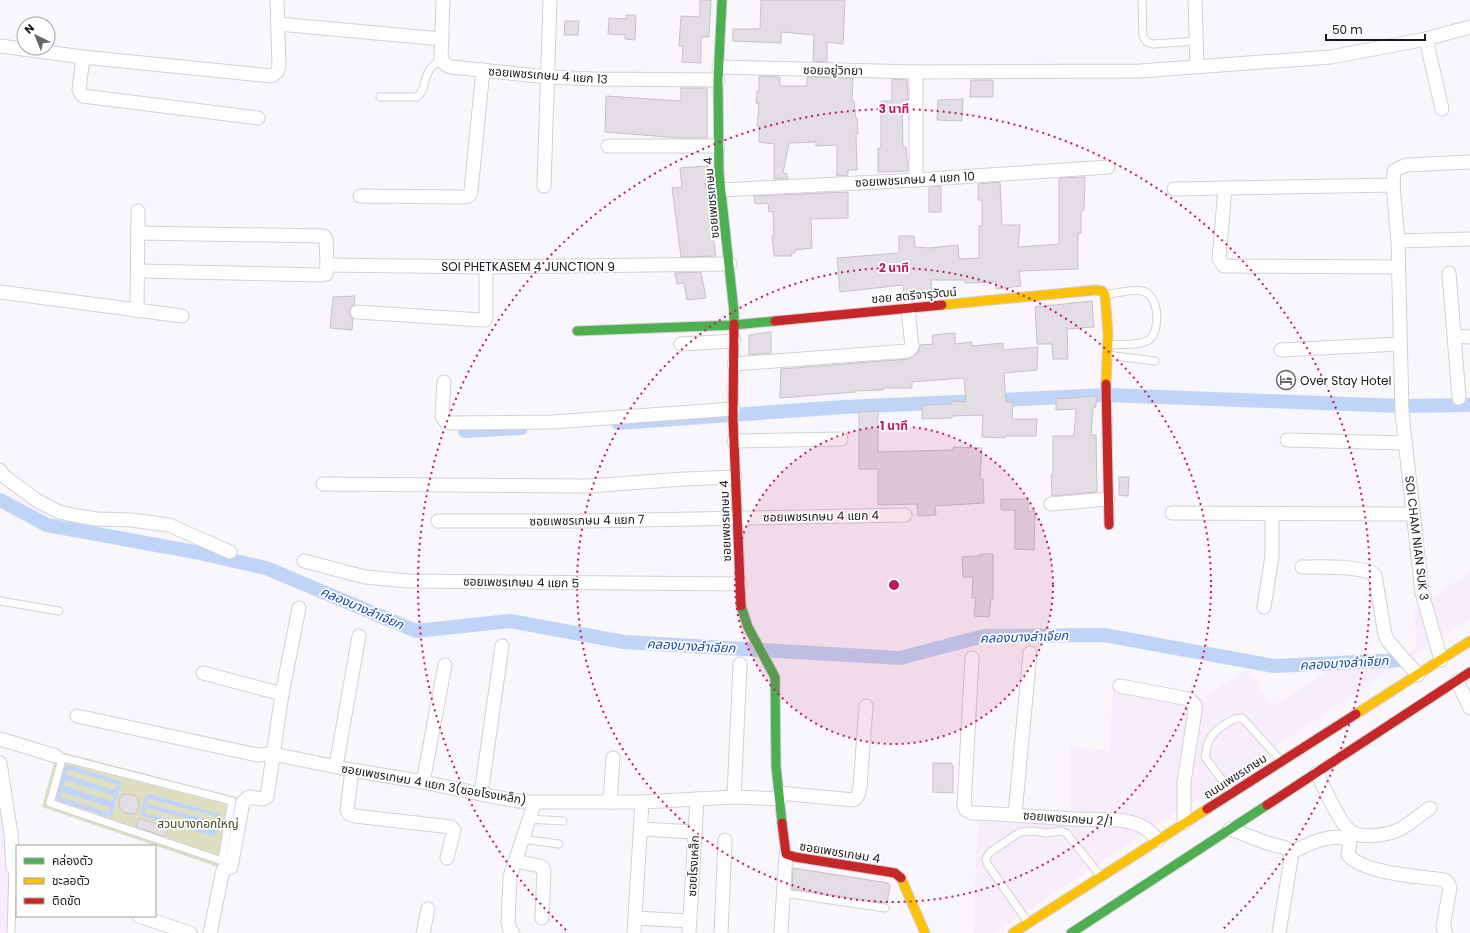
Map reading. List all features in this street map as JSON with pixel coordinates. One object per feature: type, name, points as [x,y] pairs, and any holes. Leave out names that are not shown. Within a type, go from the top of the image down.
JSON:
[{"type":"street","points":[[0,46],[83,57],[272,76],[277,72],[280,66],[277,0]]},
{"type":"street","points":[[441,59],[443,0]]},
{"type":"street","points":[[544,186],[550,0]]},
{"type":"street","name":"ซอยเพชรเกษม 4","points":[[722,0],[718,80],[718,146],[721,190],[730,264],[734,325],[733,414],[741,609],[744,621],[775,677],[776,766],[786,854],[795,857],[895,873],[900,876],[903,881],[925,933]]},
{"type":"street","points":[[1195,0],[1197,66]]},
{"type":"street","points":[[278,24],[442,39]]},
{"type":"street","name":"ซอยอยู่วิทยา","points":[[719,67],[916,72],[1140,71],[1331,57],[1426,39],[1470,27]]},
{"type":"street","points":[[1426,39],[1442,109]]},
{"type":"street","points":[[83,57],[79,90],[83,96],[258,118]]},
{"type":"street","name":"ซอยเพชรเกษม 4 แยก 13","points":[[441,59],[446,65],[452,67],[548,77],[718,80]]},
{"type":"street","points":[[360,196],[469,196],[471,190],[483,70]]},
{"type":"street","points":[[916,72],[916,180]]},
{"type":"street","points":[[608,146],[718,146]]},
{"type":"street","points":[[1174,188],[1393,185],[1394,171],[1407,165],[1470,162]]},
{"type":"street","name":"ซอยเพชรเกษม 4 แยก 10","points":[[721,190],[916,180],[1108,167]]},
{"type":"street","name":"SOI CHAM NIAN SUK 3","points":[[1393,185],[1398,241],[1402,408],[1405,442],[1422,593],[1441,660]]},
{"type":"street","points":[[1225,188],[1219,259],[1224,266],[1398,268]]},
{"type":"street","points":[[137,310],[138,211]]},
{"type":"street","points":[[138,233],[324,236],[326,239],[327,265],[326,274],[321,275],[138,271]]},
{"type":"street","points":[[1398,241],[1470,239]]},
{"type":"street","name":"SOI PHETKASEM 4 JUNCTION 9","points":[[327,265],[486,268],[730,264]]},
{"type":"street","points":[[357,312],[485,320],[486,268]]},
{"type":"street","points":[[1449,273],[1460,398]]},
{"type":"street","name":"ซอย สตรีจารุวัฒน์","points":[[577,331],[734,325],[1096,290],[1102,291],[1105,295]]},
{"type":"street","points":[[0,292],[182,316]]},
{"type":"street","points":[[1105,295],[1108,334],[1107,407],[1109,525]]},
{"type":"street","points":[[734,364],[908,351],[912,347],[908,308]]},
{"type":"street","points":[[1455,336],[1470,337]]},
{"type":"street","points":[[681,344],[734,341]]},
{"type":"street","points":[[1281,350],[1400,344]]},
{"type":"street","points":[[444,382],[442,416],[446,422],[450,423],[553,422],[733,414]]},
{"type":"street","points":[[734,441],[841,439]]},
{"type":"street","points":[[1287,440],[1405,442]]},
{"type":"street","points":[[0,470],[4,476],[36,500],[59,512],[97,519],[131,520],[169,525],[230,552]]},
{"type":"street","points":[[323,484],[588,486],[735,477]]},
{"type":"street","points":[[1052,504],[1108,499]]},
{"type":"street","points":[[1172,513],[1413,514]]},
{"type":"street","points":[[1264,607],[1272,556],[1272,513]]},
{"type":"street","name":"ซอยเพชรเกษม 4 แยก 4","points":[[737,518],[905,515]]},
{"type":"street","name":"ซอยเพชรเกษม 4 แยก 7","points":[[438,521],[585,521],[737,518]]},
{"type":"street","name":"ซอยเพชรเกษม 4 แยก 5","points":[[304,560],[365,578],[410,581],[740,584]]},
{"type":"street","points":[[1302,567],[1368,570],[1375,575],[1385,635],[1388,642],[1418,674]]},
{"type":"street","points":[[210,933],[223,870],[231,867],[243,802],[249,798],[263,799],[267,797],[282,694],[299,608]]},
{"type":"street","points":[[336,766],[359,636]]},
{"type":"street","name":"ถนนเพชรเกษม","points":[[1014,933],[1470,641]]},
{"type":"street","points":[[481,794],[502,646]]},
{"type":"street","points":[[1015,814],[1030,652]]},
{"type":"street","name":"ซอยเพชรเกษม 2/1","points":[[972,658],[964,806],[966,810],[972,813],[1015,814],[1126,822],[1138,824],[1147,828],[1158,840]]},
{"type":"street","points":[[734,797],[740,664]]},
{"type":"street","points":[[423,782],[445,665]]},
{"type":"street","points":[[1071,933],[1470,672]]},
{"type":"street","points":[[203,673],[282,694]]},
{"type":"street","points":[[1457,681],[1470,708]]},
{"type":"street","points":[[1120,686],[1189,699],[1195,705],[1184,782],[1184,823]]},
{"type":"street","name":"ซอยเพชรเกษม 4 แยก 3(ซอยโรงเหล็ก)","points":[[77,716],[257,756],[273,754],[481,794],[535,802],[642,802],[780,796],[854,800],[858,795],[860,787],[866,706]]},
{"type":"street","points":[[0,739],[58,759]]},
{"type":"street","points":[[610,802],[614,758]]},
{"type":"street","points":[[0,763],[15,869],[0,864]]},
{"type":"street","points":[[352,770],[347,810],[349,814],[355,816],[451,827],[454,830],[454,836],[447,858]]},
{"type":"street","points":[[1317,773],[1343,821],[1349,830],[1358,835],[1385,834],[1401,829],[1430,808]]},
{"type":"street","name":"ซอยโรงเหล็ก","points":[[689,927],[697,799]]},
{"type":"street","points":[[513,933],[510,930],[508,922],[510,877],[535,802]]},
{"type":"street","points":[[634,933],[642,802]]},
{"type":"street","points":[[640,829],[695,832]]},
{"type":"street","points":[[1230,829],[1266,843],[1286,848],[1290,852],[1291,859],[1279,933]]},
{"type":"street","points":[[1290,852],[1317,841],[1334,837],[1350,842],[1348,855],[1351,859],[1363,865],[1390,872],[1444,880],[1448,883],[1450,888],[1443,927],[1446,933]]},
{"type":"street","points":[[721,933],[725,840]]},
{"type":"street","points":[[781,933],[786,854]]},
{"type":"street","points":[[515,861],[540,866],[544,871],[542,918]]},
{"type":"street","points":[[423,933],[428,908]]},
{"type":"street","points":[[142,917],[190,933]]},
{"type":"street","points":[[635,918],[689,927]]},
{"type":"lane","points":[[1142,0],[1144,36],[1146,42],[1153,44],[1196,41]]},
{"type":"lane","points":[[380,96],[417,97],[423,90],[429,70],[441,59]]},
{"type":"lane","points":[[1105,295],[1141,290],[1148,293],[1154,301],[1157,320],[1155,333],[1149,340],[1135,344],[1107,345]]},
{"type":"lane","points":[[1107,355],[1155,361]]},
{"type":"lane","points":[[0,601],[59,611]]},
{"type":"lane","points":[[1232,793],[1205,757],[1210,737],[1217,729],[1235,718],[1242,718],[1281,761]]},
{"type":"lane","points":[[58,759],[232,801],[222,861],[50,803],[58,759]]},
{"type":"lane","points":[[529,819],[563,821]]},
{"type":"lane","points":[[1028,923],[988,865],[986,859],[989,853],[1020,832],[1061,831],[1066,833],[1101,876]]},
{"type":"lane","points":[[522,839],[559,844]]},
{"type":"lane","points":[[11,933],[15,869]]},
{"type":"lane","points":[[784,893],[885,908]]},
{"type":"shaded area","points":[[1470,572],[1470,618],[994,933],[973,933],[978,821],[1070,824],[1070,747],[1109,751],[1114,679],[1202,697],[1247,670],[1272,707],[1334,667],[1390,666],[1417,648],[1414,610]]},
{"type":"shaded area","points":[[0,799],[8,860],[16,872],[16,912],[14,933],[0,933]]},
{"type":"green space","name":"สวนบางกอกใหญ่","points":[[57,751],[240,798],[229,864],[221,868],[42,807]]},
{"type":"water","points":[[68,765],[120,781],[121,784],[112,816],[109,817],[58,801],[56,798],[64,767]],"holes":[[[67,770],[116,784],[116,788],[113,790],[68,775],[66,773]],[[64,781],[67,781],[112,795],[114,796],[113,800],[110,801],[63,785]],[[63,792],[109,807],[109,812],[61,797],[61,793]]]},
{"type":"water","points":[[150,794],[219,814],[220,816],[216,834],[212,836],[142,816],[140,813],[145,797]],"holes":[[[150,799],[215,816],[217,818],[213,821],[148,804],[146,802]],[[147,808],[212,825],[214,827],[211,830],[145,813],[144,811]]]},
{"type":"building","points":[[700,0],[711,0],[709,37],[701,37],[701,63],[682,62],[683,46],[679,46],[681,16],[700,17]]},
{"type":"building","points":[[761,0],[845,0],[843,44],[827,42],[827,62],[813,61],[814,35],[781,32],[781,43],[733,41],[733,29],[760,29]]},
{"type":"building","points":[[626,15],[636,15],[635,40],[625,39],[625,35],[608,34],[609,18],[626,19]]},
{"type":"building","points":[[565,21],[579,21],[578,35],[564,35]]},
{"type":"building","points":[[759,76],[780,77],[780,86],[807,86],[807,77],[853,78],[852,101],[854,101],[858,134],[856,134],[857,170],[848,170],[848,175],[837,176],[837,145],[816,146],[816,142],[789,143],[783,173],[787,174],[788,179],[774,179],[774,144],[759,142],[759,126],[757,126],[759,103],[756,103],[757,91],[759,91]]},
{"type":"building","points":[[892,79],[907,80],[908,100],[902,100],[903,147],[906,147],[908,171],[878,172],[878,148],[881,148],[881,101],[892,101]]},
{"type":"building","points":[[971,80],[993,80],[993,97],[970,97]]},
{"type":"building","points":[[681,88],[707,88],[707,138],[680,138],[605,132],[606,96],[681,101]]},
{"type":"building","points":[[963,99],[962,121],[937,120],[938,100]]},
{"type":"building","points":[[708,166],[708,181],[705,182],[716,256],[681,257],[672,188],[682,187],[680,168]]},
{"type":"building","points":[[1085,177],[1084,210],[1081,211],[1081,233],[1078,234],[1078,269],[1019,271],[1021,286],[996,289],[996,282],[965,283],[965,280],[931,280],[932,295],[904,298],[903,285],[840,292],[837,258],[899,253],[899,236],[914,236],[915,247],[929,248],[958,245],[959,259],[979,258],[979,226],[982,226],[982,200],[978,200],[978,184],[1000,182],[1002,225],[1020,225],[1018,247],[1059,244],[1059,178]]},
{"type":"building","points":[[941,186],[941,212],[929,212],[929,187]]},
{"type":"building","points":[[848,192],[848,218],[811,219],[812,248],[795,250],[795,253],[792,253],[791,256],[774,256],[772,236],[774,236],[773,211],[769,212],[768,203],[755,203],[754,196]]},
{"type":"building","points":[[701,272],[706,298],[687,300],[684,283],[677,284],[675,273]]},
{"type":"building","points":[[355,296],[354,305],[349,311],[350,316],[353,319],[352,330],[330,328],[333,297]]},
{"type":"building","points":[[1092,301],[1094,327],[1067,329],[1068,359],[1053,359],[1052,344],[1037,344],[1035,307]]},
{"type":"building","points":[[771,332],[771,353],[749,355],[749,335]]},
{"type":"building","points":[[955,333],[955,344],[972,342],[972,346],[1003,343],[1003,350],[1038,347],[1037,370],[1004,373],[1006,402],[1013,402],[1012,419],[1037,419],[1036,436],[1005,436],[1005,438],[982,437],[983,415],[922,419],[922,405],[952,404],[952,401],[966,402],[964,378],[912,382],[912,388],[883,388],[883,390],[780,398],[781,369],[909,359],[918,353],[920,345],[933,344],[932,335]]},
{"type":"building","points":[[1096,396],[1096,407],[1093,408],[1091,435],[1096,435],[1097,492],[1052,496],[1051,475],[1053,475],[1053,436],[1074,436],[1076,409],[1056,410],[1056,399]]},
{"type":"building","points":[[878,411],[878,452],[953,450],[953,447],[982,448],[980,479],[983,479],[984,503],[935,506],[936,515],[918,516],[917,504],[878,505],[878,469],[859,469],[859,412]]},
{"type":"building","points":[[1119,477],[1129,477],[1128,496],[1119,495]]},
{"type":"building","points":[[1001,499],[1028,499],[1028,511],[1035,511],[1034,550],[1015,549],[1015,510],[1001,510]]},
{"type":"building","points":[[980,554],[993,554],[993,599],[991,599],[989,617],[974,616],[976,598],[972,598],[973,577],[963,577],[962,557],[980,556]]},
{"type":"building","points":[[933,763],[951,763],[953,766],[953,793],[933,792]]},
{"type":"building","points":[[125,794],[134,795],[138,799],[139,806],[135,814],[125,813],[120,808],[120,798]]},
{"type":"building","points":[[139,818],[168,828],[165,837],[136,827]]},
{"type":"building","points":[[793,868],[888,883],[890,886],[887,903],[792,889]]},
{"type":"waterway","points":[[618,423],[845,407],[1109,395],[1401,406],[1470,405]]},
{"type":"waterway","points":[[465,431],[521,428]]},
{"type":"waterway","name":"คลองบางลำเจียก","points":[[0,500],[47,525],[195,552],[266,568],[416,631],[510,621],[624,642],[900,658],[984,636],[1104,635],[1274,666],[1401,660]]},
{"type":"traffic: fast","points":[[722,0],[718,80],[719,173],[734,324]]},
{"type":"traffic: fast","points":[[577,331],[734,325],[775,321]]},
{"type":"traffic: fast","points":[[741,606],[748,627],[775,677],[776,766],[782,823]]},
{"type":"traffic: fast","points":[[1071,933],[1267,805]]},
{"type":"traffic: slow","points":[[942,305],[1096,290],[1102,291],[1105,295],[1108,334],[1106,384]]},
{"type":"traffic: slow","points":[[1356,714],[1470,641]]},
{"type":"traffic: slow","points":[[1013,933],[1207,809]]},
{"type":"traffic: slow","points":[[901,878],[925,933]]},
{"type":"traffic: jam","points":[[775,321],[942,305]]},
{"type":"traffic: jam","points":[[734,324],[733,419],[741,606]]},
{"type":"traffic: jam","points":[[1106,384],[1109,525]]},
{"type":"traffic: jam","points":[[1267,805],[1470,672]]},
{"type":"traffic: jam","points":[[1207,809],[1356,714]]},
{"type":"traffic: jam","points":[[782,823],[786,854],[795,857],[895,873],[901,878]]},
{"type":"place","name":"Over Stay Hotel","points":[[1286,380]]}]
